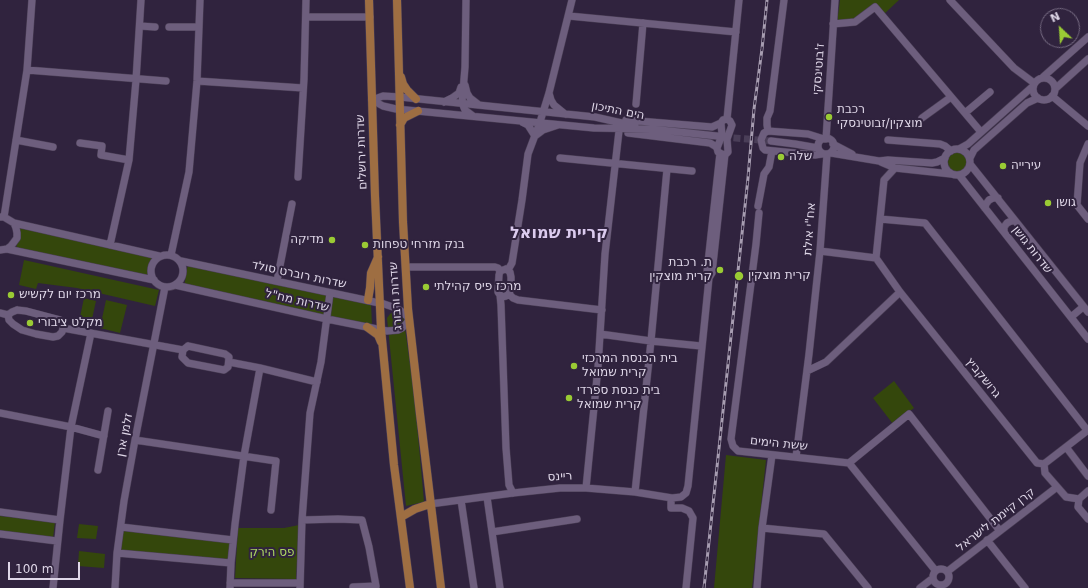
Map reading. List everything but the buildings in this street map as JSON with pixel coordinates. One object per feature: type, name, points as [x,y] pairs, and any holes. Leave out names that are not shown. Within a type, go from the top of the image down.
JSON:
[{"type":"main road","name":"שדרות ירושלים","points":[[369,0],[380,303]]},
{"type":"main road","name":"שדרות ורבורג","points":[[397,0],[404,245],[409,318],[441,588]]},
{"type":"main road","points":[[399,71],[403,84],[416,99]]},
{"type":"main road","points":[[400,125],[404,118],[418,111]]},
{"type":"main road","points":[[368,300],[371,273],[378,256]]},
{"type":"main road","name":"שדרות ורבורג","points":[[380,303],[382,344],[394,465],[410,588]]},
{"type":"main road","points":[[367,327],[378,335],[382,344]]},
{"type":"main road","name":"ריינס","points":[[400,518],[415,509],[430,504]]},
{"type":"street","points":[[32,0],[27,70],[2,217],[14,223],[110,245],[159,256],[167,254],[171,255],[180,261],[184,272],[179,282],[175,285],[170,287],[161,286],[151,275],[152,264],[159,256]]},
{"type":"street","points":[[110,245],[129,160],[140,26],[140,0]]},
{"type":"street","points":[[171,255],[189,172],[197,81],[200,0]]},
{"type":"street","points":[[298,177],[306,0]]},
{"type":"street","points":[[466,0],[462,103],[465,110],[473,116]]},
{"type":"street","points":[[513,493],[509,485],[506,448],[501,305],[500,295],[498,292],[498,282],[504,271],[512,263],[528,154],[549,94],[572,0]]},
{"type":"street","points":[[600,334],[701,346],[708,278],[707,272],[722,135],[739,0]]},
{"type":"street","points":[[768,131],[767,118],[770,111],[784,0]]},
{"type":"street","name":"ז'בוטינסקי","points":[[824,147],[835,0]]},
{"type":"street","points":[[950,0],[1014,68],[1033,85],[1034,94],[1038,98],[1046,100],[1088,59]]},
{"type":"street","points":[[833,24],[855,22],[874,7],[981,132]]},
{"type":"street","points":[[569,16],[736,32]]},
{"type":"street","points":[[306,17],[370,17]]},
{"type":"street","points":[[636,104],[643,23]]},
{"type":"street","points":[[140,26],[154,27]]},
{"type":"street","points":[[168,27],[199,28]]},
{"type":"street","points":[[879,161],[888,160],[932,163],[945,158],[951,151],[968,144],[1038,79],[1043,77],[1088,37]]},
{"type":"street","points":[[27,70],[136,80],[166,81]]},
{"type":"street","points":[[1043,77],[1052,80],[1055,86],[1054,93]]},
{"type":"street","points":[[197,81],[303,88]]},
{"type":"street","points":[[444,102],[459,93],[464,81]]},
{"type":"street","points":[[464,81],[470,98],[480,105]]},
{"type":"street","points":[[965,113],[990,92]]},
{"type":"street","points":[[1054,93],[1088,126]]},
{"type":"street","points":[[549,94],[554,105],[565,114]]},
{"type":"street","name":"הים התיכון","points":[[372,100],[383,96],[400,97],[544,111],[596,117],[651,129]]},
{"type":"street","points":[[922,118],[952,97]]},
{"type":"street","points":[[824,147],[815,155],[765,150],[762,145],[762,136],[768,131],[808,134],[824,147],[857,157],[879,161],[895,168],[955,175],[966,172],[974,150],[1030,101],[1038,98]]},
{"type":"street","name":"הים התיכון","points":[[372,100],[383,106],[418,111],[594,128],[651,129]]},
{"type":"street","points":[[594,128],[710,143],[721,152],[727,153],[729,150],[727,139],[732,125],[730,121],[724,121],[712,127],[596,117]]},
{"type":"street","points":[[516,120],[524,122],[528,125],[535,136]]},
{"type":"street","points":[[535,136],[543,130],[555,126],[566,125]]},
{"type":"street","points":[[651,129],[717,136]]},
{"type":"street","points":[[586,488],[602,310],[605,254],[619,131]]},
{"type":"street","points":[[16,140],[53,147]]},
{"type":"street","points":[[888,140],[940,144],[951,151]]},
{"type":"street","points":[[771,141],[833,149],[833,144],[857,157]]},
{"type":"street","points":[[80,143],[102,146],[101,155],[129,160]]},
{"type":"street","points":[[1088,144],[1080,163],[1077,205],[1088,219]]},
{"type":"street","name":"אח\"י אילת","points":[[796,458],[820,251],[824,147]]},
{"type":"street","points":[[959,149],[965,152],[970,161]]},
{"type":"street","name":"ששת הימים","points":[[772,151],[769,167],[764,174],[730,439],[733,446],[738,451],[849,463]]},
{"type":"street","points":[[560,158],[692,172]]},
{"type":"street","points":[[945,158],[945,166],[949,172],[955,175]]},
{"type":"street","name":"שדרות גושן","points":[[970,161],[1015,221],[1086,309]]},
{"type":"street","points":[[820,251],[876,258],[884,180],[895,168]]},
{"type":"street","points":[[634,492],[651,341],[667,169]]},
{"type":"street","name":"שדרות גושן","points":[[955,175],[985,208],[1088,339]]},
{"type":"street","points":[[985,208],[989,200],[998,198]]},
{"type":"street","points":[[277,281],[292,204]]},
{"type":"street","points":[[880,219],[925,223],[1087,430],[1044,464]]},
{"type":"street","points":[[1004,232],[1004,227],[1007,223],[1015,221]]},
{"type":"street","points":[[3,250],[11,246],[17,238],[14,223]]},
{"type":"street","points":[[3,250],[154,280]]},
{"type":"street","name":"גרושקביץ","points":[[876,258],[900,292],[1037,463],[1044,464],[1045,473],[1066,497],[1078,499]]},
{"type":"street","name":"שדרות רוברט סולד","points":[[180,261],[368,300],[396,308],[409,318]]},
{"type":"street","points":[[406,267],[495,267],[510,272],[511,277],[509,294]]},
{"type":"street","name":"שדרות מח\"ל","points":[[175,285],[386,331],[398,330],[402,328],[407,323],[409,318]]},
{"type":"street","name":"זלמן ארן","points":[[115,588],[124,501],[165,287]]},
{"type":"street","points":[[807,371],[826,362],[900,292]]},
{"type":"street","points":[[260,368],[244,456],[232,540],[230,586],[300,586],[302,520],[310,413],[317,382],[330,293]]},
{"type":"street","points":[[509,294],[518,300],[602,310]]},
{"type":"street","points":[[500,295],[502,297],[509,294]]},
{"type":"street","points":[[1071,317],[1086,309]]},
{"type":"street","points":[[0,313],[8,315],[17,310],[26,311],[60,320],[63,324],[62,332],[58,336],[53,337],[22,330],[9,320],[8,315]]},
{"type":"street","points":[[63,328],[183,350]]},
{"type":"street","points":[[53,588],[57,541],[71,427],[91,333]]},
{"type":"street","points":[[188,346],[225,354],[229,357],[228,367],[224,370],[188,362],[182,357],[183,350],[188,346]]},
{"type":"street","name":"ריינס","points":[[430,504],[560,488],[586,488],[634,492],[671,498],[681,497],[686,493],[688,486],[701,346]]},
{"type":"street","points":[[809,354],[819,361],[826,362]]},
{"type":"street","points":[[229,362],[317,382]]},
{"type":"street","points":[[98,470],[108,411]]},
{"type":"street","points":[[0,413],[71,427],[104,436]]},
{"type":"street","points":[[936,570],[849,463],[909,414],[1000,531]]},
{"type":"street","points":[[135,440],[276,461],[271,510]]},
{"type":"street","points":[[1066,447],[1088,476]]},
{"type":"street","points":[[757,588],[762,528],[772,455]]},
{"type":"street","name":"קרן קיימת לישראל","points":[[948,571],[1057,487]]},
{"type":"street","points":[[1088,491],[1078,499],[1078,507],[1088,519]]},
{"type":"street","points":[[487,497],[500,588]]},
{"type":"street","points":[[671,498],[671,508],[682,508],[689,511],[693,518],[686,588]]},
{"type":"street","points":[[461,500],[474,588]]},
{"type":"street","points":[[432,514],[436,507],[441,503]]},
{"type":"street","points":[[0,512],[60,520]]},
{"type":"street","points":[[492,532],[577,519]]},
{"type":"street","points":[[302,520],[362,520],[369,547],[376,586],[353,587]]},
{"type":"street","points":[[121,526],[232,540]]},
{"type":"street","points":[[762,528],[824,534],[868,588]]},
{"type":"street","points":[[0,534],[57,541]]},
{"type":"street","points":[[987,540],[1025,588]]},
{"type":"street","points":[[118,553],[231,563]]},
{"type":"street","points":[[920,588],[933,578],[936,570],[940,568],[948,571],[950,576],[948,581],[943,586],[935,582],[933,578]]},
{"type":"green space","points":[[840,0],[899,0],[882,16],[874,7],[855,22],[837,23]]},
{"type":"green space","points":[[958,152],[965,155],[968,162],[965,169],[958,172],[951,169],[948,162],[951,155]]},
{"type":"green space","points":[[20,226],[152,256],[147,279],[16,250]]},
{"type":"green space","points":[[24,260],[159,290],[155,306],[77,288],[38,283],[36,289],[19,285]]},
{"type":"green space","points":[[188,264],[328,295],[326,317],[184,287]]},
{"type":"green space","points":[[332,295],[371,303],[372,326],[329,318]]},
{"type":"green space","points":[[84,298],[96,301],[92,319],[80,317]]},
{"type":"green space","points":[[106,300],[127,305],[120,333],[100,328]]},
{"type":"green space","points":[[398,311],[403,315],[414,391],[424,502],[406,506],[387,318],[393,312]]},
{"type":"green space","points":[[894,381],[914,408],[893,424],[873,398]]},
{"type":"green space","points":[[726,455],[766,460],[752,588],[714,588]]},
{"type":"green space","points":[[0,516],[55,522],[53,538],[0,531]]},
{"type":"green space","points":[[79,524],[98,526],[96,539],[77,538]]},
{"type":"green space","name":"פס הירק","points":[[299,525],[296,579],[235,578],[238,528],[284,528]]},
{"type":"green space","points":[[123,530],[230,542],[229,560],[120,551]]},
{"type":"green space","points":[[79,551],[105,554],[104,568],[78,566]]},
{"type":"tunnel","points":[[723,137],[771,141]]},
{"type":"railway","points":[[704,588],[754,109],[767,0]]},
{"type":"place","name":"רכבת מוצקין/זבוטינסקי","points":[[829,117]]},
{"type":"place","name":"שלה","points":[[781,157]]},
{"type":"place","name":"עירייה","points":[[1003,166]]},
{"type":"place","name":"גושן","points":[[1048,203]]},
{"type":"place","name":"מדיקה","points":[[332,240]]},
{"type":"place","name":"בנק מזרחי טפחות","points":[[365,245]]},
{"type":"place","name":"ת. רכבת קרית מוצקין","points":[[720,270]]},
{"type":"place","name":"קרית מוצקין","points":[[739,276]]},
{"type":"place","name":"מרכז פיס קהילתי","points":[[426,287]]},
{"type":"place","name":"מרכז יום לקשיש","points":[[11,295]]},
{"type":"place","name":"מקלט ציבורי","points":[[30,323]]},
{"type":"place","name":"בית הכנסת המרכזי קרית שמואל","points":[[574,366]]},
{"type":"place","name":"בית כנסת ספרדי קרית שמואל","points":[[569,398]]},
{"type":"district","name":"קריית שמואל","points":[[559,234]]}]
